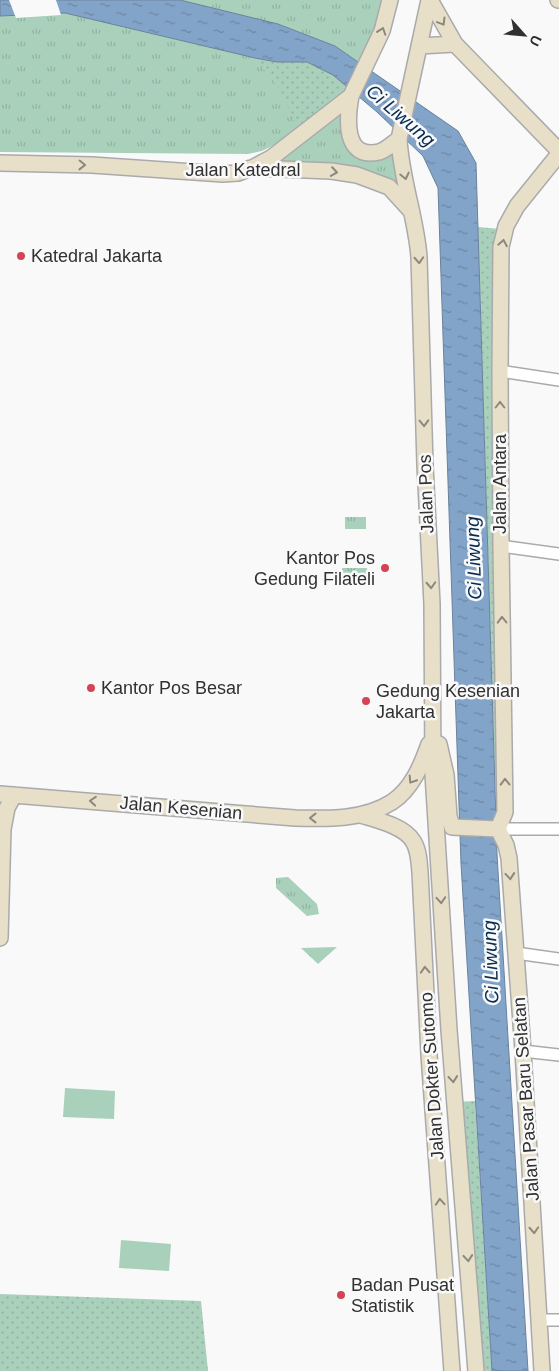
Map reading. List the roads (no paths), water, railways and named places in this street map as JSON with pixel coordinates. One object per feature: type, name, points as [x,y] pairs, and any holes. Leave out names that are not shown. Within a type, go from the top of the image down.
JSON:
[{"type":"main road","points":[[390,0],[382,31],[352,95],[348,111],[349,136],[356,148],[362,152],[380,152],[399,139]]},
{"type":"main road","points":[[429,0],[456,44],[559,152]]},
{"type":"main road","name":"Jalan Pos","points":[[429,0],[399,139],[400,156],[417,236],[419,257],[425,465],[432,604],[432,774],[438,851]]},
{"type":"main road","points":[[419,46],[456,44]]},
{"type":"main road","points":[[251,168],[271,158],[352,95]]},
{"type":"main road","name":"Jalan Antara","points":[[497,830],[505,812],[500,546],[502,247],[506,226],[517,206],[559,152]]},
{"type":"main road","name":"Jalan Katedral","points":[[0,163],[92,165],[223,174],[238,173],[251,168],[331,171],[357,176],[389,187],[412,212]]},
{"type":"main road","points":[[361,815],[393,801],[408,786],[422,764],[433,731]]},
{"type":"main road","points":[[433,731],[446,775],[449,816],[455,828],[497,830]]},
{"type":"main road","points":[[0,938],[3,829],[7,808],[7,795]]},
{"type":"main road","name":"Jalan Kesenian","points":[[7,795],[295,818],[330,818],[361,815]]},
{"type":"main road","name":"Jalan Dokter Sutomo","points":[[361,815],[390,824],[408,836],[414,842],[417,850],[420,872],[429,1055],[452,1371]]},
{"type":"main road","name":"Jalan Pasar Baru Selatan","points":[[497,830],[506,845],[509,858],[523,1050],[542,1371]]},
{"type":"main road","name":"Jalan Dokter Sutomo","points":[[438,851],[449,1030],[476,1371]]},
{"type":"street","points":[[500,371],[559,380]]},
{"type":"street","points":[[500,546],[559,554]]},
{"type":"street","points":[[497,830],[559,829]]},
{"type":"street","points":[[516,952],[559,959]]},
{"type":"street","points":[[523,1050],[559,1055]]},
{"type":"street","points":[[539,1320],[559,1320]]},
{"type":"water","name":"Ci Liwung","points":[[0,0],[180,0],[278,24],[335,46],[458,131],[476,163],[497,854],[528,1371],[492,1371],[461,864],[438,188],[423,156],[377,112],[333,75],[307,62],[277,62],[255,58],[65,13],[0,16]]},
{"type":"place","name":"Katedral Jakarta","points":[[21,256]]},
{"type":"place","name":"Kantor Pos Gedung Filateli","points":[[385,568]]},
{"type":"place","name":"Kantor Pos Besar","points":[[91,688]]},
{"type":"place","name":"Gedung Kesenian Jakarta","points":[[366,701]]},
{"type":"place","name":"Badan Pusat Statistik","points":[[341,1295]]}]
